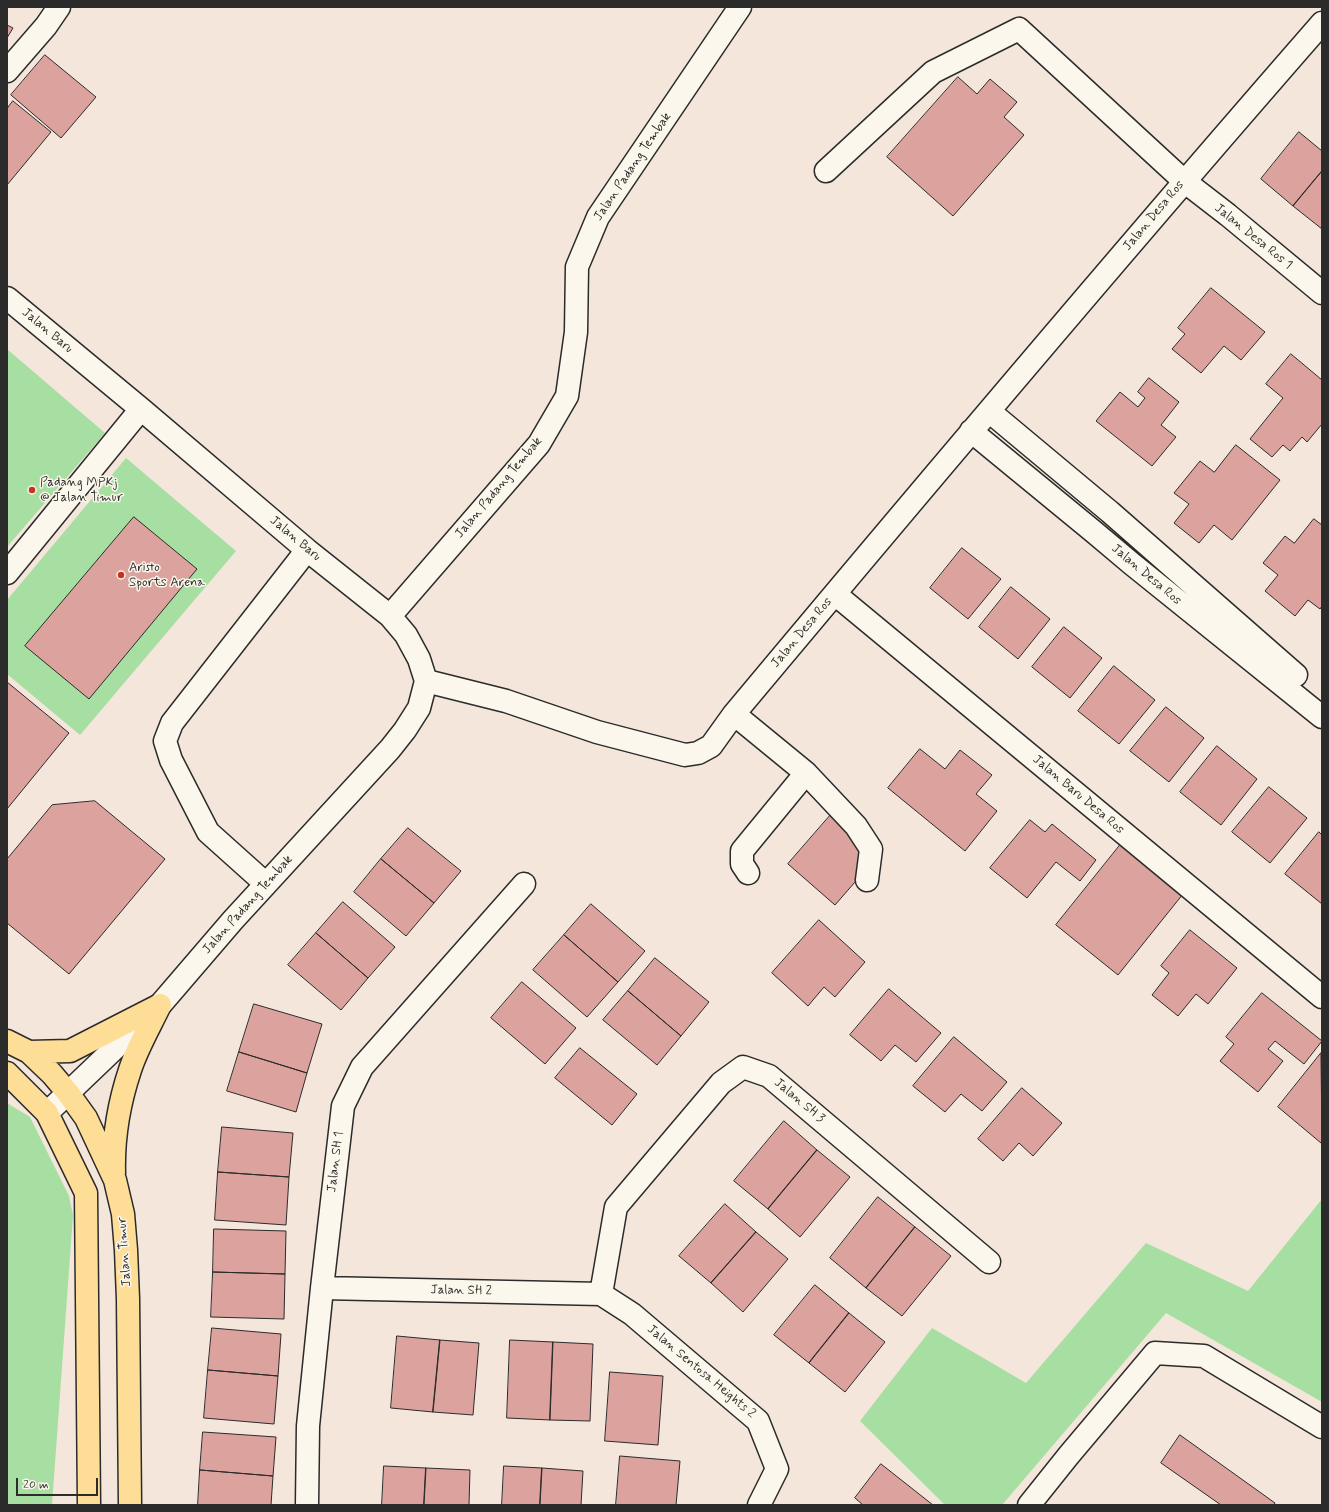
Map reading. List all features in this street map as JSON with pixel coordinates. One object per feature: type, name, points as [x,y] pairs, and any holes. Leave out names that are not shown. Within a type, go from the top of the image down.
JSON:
[{"type":"main road","points":[[29,1052],[70,1051],[160,1005]]},
{"type":"main road","points":[[115,1180],[114,1153],[118,1120],[130,1069],[160,1005]]},
{"type":"main road","name":"Jalan Timur","points":[[7,1041],[29,1052],[52,1074],[68,1093],[86,1118],[115,1180],[122,1214],[126,1250],[128,1300],[130,1505]]},
{"type":"main road","points":[[7,1072],[47,1114],[86,1193],[89,1505]]},
{"type":"street","points":[[7,71],[46,26],[59,7]]},
{"type":"street","name":"Jalan Padang Tembak","points":[[390,616],[539,444],[567,396],[576,332],[577,267],[598,217],[740,7]]},
{"type":"street","name":"Jalan Desa Ros","points":[[426,681],[506,701],[597,732],[685,754],[698,753],[711,746],[734,714],[971,431],[1184,181],[1322,23]]},
{"type":"street","name":"Jalan Desa Ros 1","points":[[826,171],[933,72],[1019,29],[1184,181],[1322,293]]},
{"type":"street","name":"Jalan Baru","points":[[7,298],[307,550],[390,616],[406,635],[419,659],[426,681]]},
{"type":"street","points":[[7,573],[141,409]]},
{"type":"street","name":"Jalan Desa Ros","points":[[989,411],[1110,512],[1296,675]]},
{"type":"street","name":"Jalan Desa Ros","points":[[971,431],[1132,564],[1322,717]]},
{"type":"street","points":[[1094,532],[1110,512]]},
{"type":"street","points":[[1132,564],[1146,545]]},
{"type":"street","points":[[266,884],[208,832],[164,741],[172,722],[307,550]]},
{"type":"street","name":"Jalan Baru Desa Ros","points":[[835,594],[1322,997]]},
{"type":"street","name":"Jalan Padang Tembak","points":[[47,1114],[160,1005],[266,884],[384,755],[405,730],[419,708],[426,681]]},
{"type":"street","points":[[734,714],[806,774],[856,826],[871,849],[867,880]]},
{"type":"street","points":[[748,873],[742,864],[742,851],[806,774]]},
{"type":"street","name":"Jalan SH 1","points":[[307,1505],[308,1426],[343,1106],[362,1067],[524,884]]},
{"type":"street","name":"Jalan SH 3","points":[[601,1294],[616,1207],[721,1083],[743,1067],[769,1076],[989,1262]]},
{"type":"street","name":"Jalan SH 2","points":[[322,1288],[601,1294]]},
{"type":"street","name":"Jalan Sentosa Heights 2","points":[[601,1294],[632,1314],[758,1421],[777,1469],[759,1505]]},
{"type":"street","points":[[1029,1505],[1155,1353],[1204,1356],[1322,1427]]},
{"type":"green space","name":"Padang MPKj @ Jalan Timur","points":[[7,349],[105,433],[7,547]]},
{"type":"green space","name":"Aristo Sports Arena","points":[[126,458],[236,551],[80,735],[7,674],[7,600]]},
{"type":"green space","points":[[7,1103],[30,1117],[69,1196],[73,1215],[52,1505],[7,1505]]},
{"type":"green space","points":[[1322,1199],[1322,1402],[1166,1313],[1002,1505],[945,1505],[860,1421],[932,1328],[1026,1383],[1146,1243],[1248,1291]]},
{"type":"building","points":[[7,25],[13,28],[7,38]]},
{"type":"building","points":[[45,55],[96,97],[61,138],[11,95]]},
{"type":"building","points":[[958,77],[977,94],[990,79],[1017,102],[1004,117],[1024,135],[953,216],[887,157]]},
{"type":"building","points":[[13,101],[51,132],[7,185],[7,109]]},
{"type":"building","points":[[1299,132],[1322,151],[1322,171],[1293,206],[1261,179]]},
{"type":"building","points":[[1322,171],[1322,229],[1293,206]]},
{"type":"building","points":[[1211,288],[1265,332],[1241,360],[1224,346],[1201,373],[1172,349],[1185,334],[1178,328]]},
{"type":"building","points":[[1291,354],[1322,380],[1322,424],[1307,442],[1302,437],[1290,451],[1283,445],[1272,457],[1250,439],[1283,398],[1266,384]]},
{"type":"building","points":[[1149,378],[1179,402],[1161,425],[1176,437],[1152,466],[1096,421],[1120,392],[1138,407],[1145,398],[1138,392]]},
{"type":"building","points":[[1236,445],[1280,480],[1232,540],[1214,525],[1199,543],[1174,523],[1189,504],[1174,493],[1200,461],[1214,472]]},
{"type":"building","points":[[134,517],[197,569],[89,699],[25,646]]},
{"type":"building","points":[[1314,519],[1322,525],[1322,606],[1320,609],[1308,600],[1295,616],[1265,591],[1278,575],[1263,563],[1285,536],[1294,543]]},
{"type":"building","points":[[962,548],[1001,579],[968,619],[930,588]]},
{"type":"building","points":[[1011,587],[1050,619],[1018,659],[979,627]]},
{"type":"building","points":[[1064,627],[1102,658],[1070,698],[1032,667]]},
{"type":"building","points":[[1114,666],[1155,700],[1119,744],[1078,711]]},
{"type":"building","points":[[7,682],[69,733],[7,809]]},
{"type":"building","points":[[1166,707],[1204,738],[1169,782],[1130,751]]},
{"type":"building","points":[[1217,746],[1257,779],[1221,825],[1180,792]]},
{"type":"building","points":[[920,749],[945,769],[960,750],[992,775],[976,794],[997,811],[965,851],[888,788]]},
{"type":"building","points":[[1269,787],[1307,818],[1270,863],[1232,832]]},
{"type":"building","points":[[95,801],[165,859],[69,974],[7,923],[7,859],[52,805]]},
{"type":"building","points":[[835,810],[882,851],[835,905],[788,864]]},
{"type":"building","points":[[1030,820],[1045,832],[1052,824],[1096,860],[1080,881],[1056,862],[1027,898],[990,868]]},
{"type":"building","points":[[408,828],[461,871],[434,903],[381,859]]},
{"type":"building","points":[[1319,832],[1322,835],[1322,904],[1285,874]]},
{"type":"building","points":[[1121,844],[1183,894],[1118,975],[1056,925]]},
{"type":"building","points":[[381,859],[434,903],[406,936],[354,892]]},
{"type":"building","points":[[343,902],[395,947],[368,978],[316,933]]},
{"type":"building","points":[[591,904],[645,951],[618,982],[564,935]]},
{"type":"building","points":[[819,920],[865,962],[835,997],[824,987],[808,1006],[772,973]]},
{"type":"building","points":[[1190,930],[1237,968],[1208,1004],[1196,994],[1178,1016],[1152,995],[1169,973],[1161,966]]},
{"type":"building","points":[[316,933],[368,978],[341,1010],[288,965]]},
{"type":"building","points":[[564,935],[618,982],[587,1017],[533,970]]},
{"type":"building","points":[[655,958],[709,1002],[681,1036],[628,991]]},
{"type":"building","points":[[522,982],[576,1028],[545,1064],[491,1018]]},
{"type":"building","points":[[889,989],[941,1033],[916,1062],[895,1045],[881,1061],[850,1035]]},
{"type":"building","points":[[628,991],[681,1036],[657,1065],[603,1020]]},
{"type":"building","points":[[1262,993],[1322,1041],[1304,1064],[1275,1041],[1268,1049],[1283,1061],[1258,1092],[1220,1061],[1234,1044],[1226,1037]]},
{"type":"building","points":[[254,1004],[322,1024],[307,1073],[239,1052]]},
{"type":"building","points":[[954,1037],[1007,1082],[982,1111],[961,1094],[945,1112],[913,1086]]},
{"type":"building","points":[[580,1048],[637,1094],[612,1125],[555,1078]]},
{"type":"building","points":[[239,1052],[307,1073],[296,1112],[227,1091]]},
{"type":"building","points":[[1321,1053],[1322,1142],[1321,1143],[1278,1107]]},
{"type":"building","points":[[1022,1088],[1062,1123],[1033,1156],[1019,1143],[1003,1161],[978,1139]]},
{"type":"building","points":[[784,1121],[817,1150],[768,1209],[734,1181]]},
{"type":"building","points":[[222,1127],[293,1133],[289,1177],[218,1172]]},
{"type":"building","points":[[817,1150],[850,1177],[800,1237],[768,1209]]},
{"type":"building","points":[[218,1172],[289,1177],[286,1225],[215,1220]]},
{"type":"building","points":[[878,1197],[915,1227],[866,1288],[830,1258]]},
{"type":"building","points":[[725,1204],[756,1232],[711,1283],[679,1256]]},
{"type":"building","points":[[915,1227],[951,1256],[902,1316],[866,1288]]},
{"type":"building","points":[[214,1229],[286,1231],[285,1274],[213,1272]]},
{"type":"building","points":[[756,1232],[788,1259],[743,1312],[711,1283]]},
{"type":"building","points":[[213,1272],[285,1274],[284,1319],[211,1317]]},
{"type":"building","points":[[815,1285],[849,1313],[809,1363],[774,1335]]},
{"type":"building","points":[[849,1313],[885,1342],[845,1392],[809,1363]]},
{"type":"building","points":[[212,1328],[281,1334],[278,1376],[208,1370]]},
{"type":"building","points":[[397,1336],[440,1340],[433,1412],[391,1408]]},
{"type":"building","points":[[440,1340],[479,1343],[473,1415],[433,1412]]},
{"type":"building","points":[[510,1340],[553,1342],[550,1420],[507,1418]]},
{"type":"building","points":[[553,1342],[593,1344],[590,1421],[550,1420]]},
{"type":"building","points":[[208,1370],[278,1376],[274,1424],[204,1418]]},
{"type":"building","points":[[610,1372],[663,1376],[658,1445],[605,1441]]},
{"type":"building","points":[[203,1432],[276,1437],[273,1476],[200,1470]]},
{"type":"building","points":[[1180,1435],[1275,1503],[1274,1505],[1221,1505],[1161,1463]]},
{"type":"building","points":[[620,1456],[680,1461],[676,1505],[616,1505]]},
{"type":"building","points":[[881,1464],[933,1505],[863,1505],[855,1498]]},
{"type":"building","points":[[384,1466],[426,1468],[424,1505],[382,1505]]},
{"type":"building","points":[[504,1466],[542,1468],[540,1505],[502,1505]]},
{"type":"building","points":[[426,1468],[470,1470],[469,1505],[424,1505]]},
{"type":"building","points":[[542,1468],[583,1471],[581,1505],[540,1505]]},
{"type":"building","points":[[200,1470],[273,1476],[271,1505],[198,1505]]},
{"type":"place","name":"Padang MPKj @ Jalan Timur","points":[[32,490]]},
{"type":"place","name":"Aristo Sports Arena","points":[[121,575]]}]
